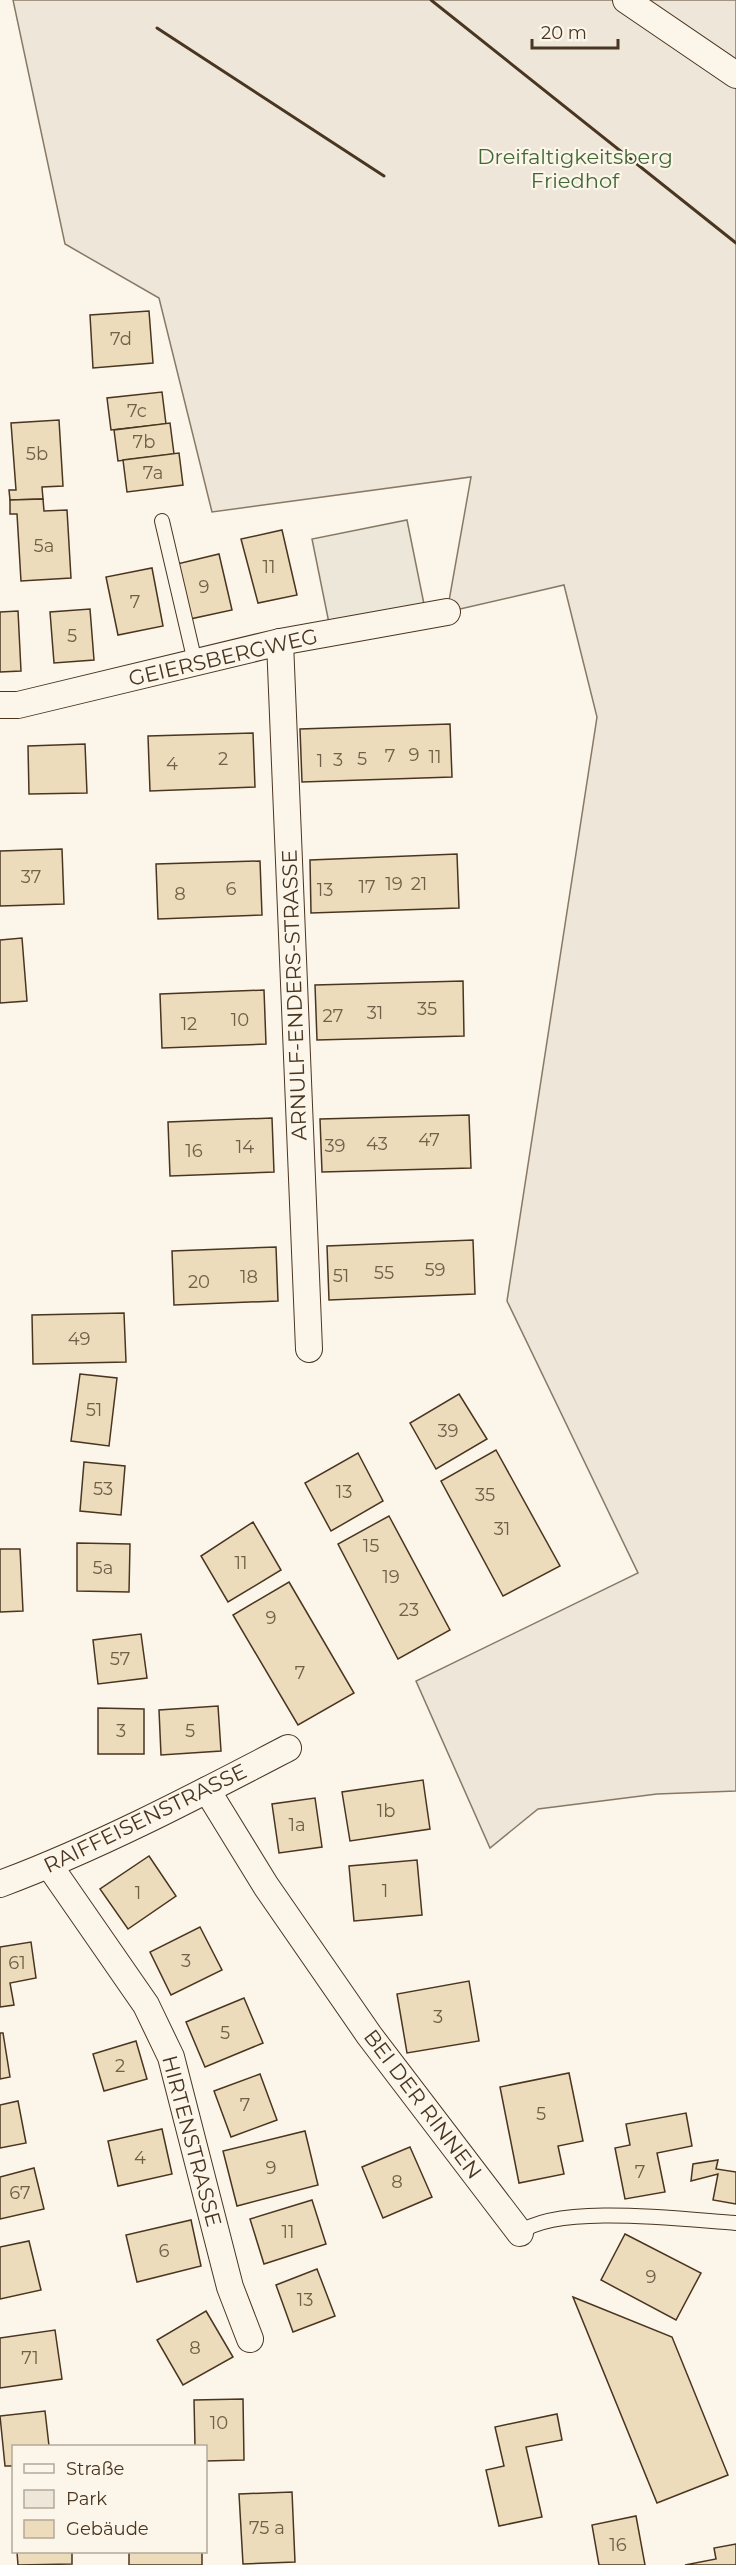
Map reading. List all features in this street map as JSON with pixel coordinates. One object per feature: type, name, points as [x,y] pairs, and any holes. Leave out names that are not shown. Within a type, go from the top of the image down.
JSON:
[{"type":"street","points":[[626,0],[736,75]]},
{"type":"street","name":"GEIERSBERGWEG","points":[[0,705],[18,705],[280,642],[447,612]]},
{"type":"street","name":"ARNULF-ENDERS-STRASSE","points":[[280,642],[309,1349]]},
{"type":"street","name":"RAIFFEISENSTRASSE","points":[[0,1884],[49,1865],[207,1790],[288,1748]]},
{"type":"street","name":"BEI DER RINNEN","points":[[207,1790],[266,1887],[369,2035],[520,2233]]},
{"type":"street","name":"HIRTENSTRASSE","points":[[49,1865],[146,2005],[171,2057],[230,2287],[250,2339]]},
{"type":"lane","points":[[162,521],[195,662]]},
{"type":"lane","name":"BEI DER RINNEN","points":[[520,2233],[526,2228],[564,2218],[599,2215],[736,2223]]},
{"type":"green space","name":"Dreifaltigkeitsberg Friedhof","points":[[13,0],[736,0],[736,1791],[657,1794],[538,1809],[490,1848],[416,1681],[638,1573],[507,1301],[597,717],[564,585],[447,612],[471,477],[212,512],[159,298],[65,244]]},
{"type":"shaded area","points":[[407,520],[426,614],[331,633],[312,539]]},
{"type":"building","points":[[149,311],[153,363],[93,368],[90,315]]},
{"type":"building","points":[[162,392],[166,424],[111,430],[107,398]]},
{"type":"building","points":[[59,420],[63,486],[42,487],[43,499],[10,500],[9,490],[16,490],[11,423]]},
{"type":"building","points":[[170,423],[174,454],[118,461],[114,430]]},
{"type":"building","points":[[179,453],[183,485],[127,492],[123,460]]},
{"type":"building","points":[[43,499],[44,511],[67,510],[71,578],[21,581],[17,514],[10,514],[10,500]]},
{"type":"building","points":[[282,530],[297,595],[258,603],[241,539]]},
{"type":"building","points":[[219,554],[232,610],[190,619],[177,564]]},
{"type":"building","points":[[152,568],[163,626],[118,635],[106,577]]},
{"type":"building","points":[[90,609],[94,660],[54,663],[50,612]]},
{"type":"building","points":[[18,611],[21,671],[0,672],[0,612]]},
{"type":"building","points":[[450,724],[452,777],[302,782],[300,729]]},
{"type":"building","points":[[253,733],[255,787],[150,791],[148,736]]},
{"type":"building","points":[[85,744],[87,793],[29,794],[28,746]]},
{"type":"building","points":[[62,849],[64,904],[0,906],[0,851]]},
{"type":"building","points":[[457,854],[459,908],[311,913],[310,860]]},
{"type":"building","points":[[260,861],[262,915],[158,919],[156,864]]},
{"type":"building","points":[[22,938],[27,1001],[0,1003],[0,940]]},
{"type":"building","points":[[463,981],[464,1036],[317,1040],[315,985]]},
{"type":"building","points":[[264,990],[266,1044],[162,1048],[160,994]]},
{"type":"building","points":[[469,1115],[471,1168],[322,1172],[320,1119]]},
{"type":"building","points":[[272,1118],[274,1172],[170,1176],[168,1122]]},
{"type":"building","points":[[473,1240],[475,1294],[329,1300],[327,1246]]},
{"type":"building","points":[[276,1247],[278,1301],[174,1305],[172,1251]]},
{"type":"building","points":[[124,1313],[126,1362],[33,1364],[32,1315]]},
{"type":"building","points":[[80,1374],[117,1378],[109,1446],[71,1441]]},
{"type":"building","points":[[459,1394],[487,1439],[436,1469],[410,1423]]},
{"type":"building","points":[[496,1450],[560,1566],[503,1596],[441,1481]]},
{"type":"building","points":[[358,1453],[383,1501],[331,1531],[305,1483]]},
{"type":"building","points":[[84,1462],[125,1466],[121,1515],[80,1511]]},
{"type":"building","points":[[389,1516],[450,1630],[398,1659],[338,1544]]},
{"type":"building","points":[[253,1522],[281,1570],[228,1602],[201,1556]]},
{"type":"building","points":[[77,1543],[130,1544],[129,1592],[77,1591]]},
{"type":"building","points":[[0,1549],[20,1549],[23,1611],[0,1612]]},
{"type":"building","points":[[289,1582],[354,1693],[298,1725],[233,1615]]},
{"type":"building","points":[[141,1634],[147,1678],[98,1684],[93,1640]]},
{"type":"building","points":[[218,1706],[221,1751],[161,1755],[159,1710]]},
{"type":"building","points":[[98,1708],[144,1709],[144,1754],[98,1754]]},
{"type":"building","points":[[423,1780],[430,1829],[350,1841],[342,1792]]},
{"type":"building","points":[[315,1798],[322,1847],[279,1853],[272,1804]]},
{"type":"building","points":[[149,1856],[176,1896],[128,1929],[100,1889]]},
{"type":"building","points":[[417,1860],[422,1915],[354,1921],[349,1866]]},
{"type":"building","points":[[200,1927],[222,1970],[171,1995],[150,1952]]},
{"type":"building","points":[[31,1942],[36,1978],[10,1983],[14,2005],[0,2007],[0,1947]]},
{"type":"building","points":[[469,1981],[479,2041],[407,2053],[397,1994]]},
{"type":"building","points":[[244,1998],[263,2043],[205,2067],[186,2022]]},
{"type":"building","points":[[0,2033],[3,2033],[10,2077],[0,2079]]},
{"type":"building","points":[[136,2041],[147,2079],[104,2091],[93,2054]]},
{"type":"building","points":[[569,2073],[583,2141],[558,2146],[564,2174],[519,2183],[500,2087]]},
{"type":"building","points":[[260,2074],[277,2120],[231,2137],[214,2091]]},
{"type":"building","points":[[18,2101],[26,2143],[0,2148],[0,2105]]},
{"type":"building","points":[[686,2113],[692,2146],[657,2153],[665,2192],[625,2199],[615,2148],[630,2145],[626,2124]]},
{"type":"building","points":[[162,2129],[172,2174],[118,2186],[108,2141]]},
{"type":"building","points":[[305,2131],[318,2185],[237,2206],[223,2151]]},
{"type":"building","points":[[410,2147],[432,2197],[383,2218],[362,2167]]},
{"type":"building","points":[[718,2160],[716,2169],[736,2172],[736,2204],[713,2200],[718,2174],[691,2181],[693,2164]]},
{"type":"building","points":[[34,2168],[44,2209],[0,2219],[0,2177]]},
{"type":"building","points":[[312,2200],[326,2244],[264,2264],[250,2219]]},
{"type":"building","points":[[191,2220],[201,2266],[137,2282],[126,2235]]},
{"type":"building","points":[[625,2234],[701,2273],[676,2320],[601,2280]]},
{"type":"building","points":[[29,2241],[41,2290],[0,2299],[0,2247]]},
{"type":"building","points":[[317,2269],[335,2316],[293,2332],[276,2285]]},
{"type":"building","points":[[573,2297],[672,2337],[728,2475],[657,2503]]},
{"type":"building","points":[[206,2311],[233,2357],[183,2385],[157,2340]]},
{"type":"building","points":[[55,2330],[62,2379],[0,2388],[0,2338]]},
{"type":"building","points":[[243,2399],[244,2460],[207,2461],[207,2445],[195,2445],[194,2400]]},
{"type":"building","points":[[45,2411],[49,2445],[12,2445],[12,2466],[5,2466],[0,2416]]},
{"type":"building","points":[[557,2414],[562,2440],[526,2447],[542,2517],[499,2526],[486,2470],[504,2466],[495,2427]]},
{"type":"building","points":[[292,2492],[295,2562],[243,2564],[239,2494]]},
{"type":"building","points":[[636,2516],[645,2565],[599,2565],[592,2525]]},
{"type":"building","points":[[736,2544],[736,2565],[685,2565],[716,2559],[714,2548]]},
{"type":"building","points":[[17,2553],[72,2553],[72,2564],[18,2565]]},
{"type":"building","points":[[129,2553],[202,2553],[202,2565],[129,2565]]},
{"type":"wall","points":[[431,0],[736,243]]},
{"type":"wall","points":[[157,28],[384,176]]}]
